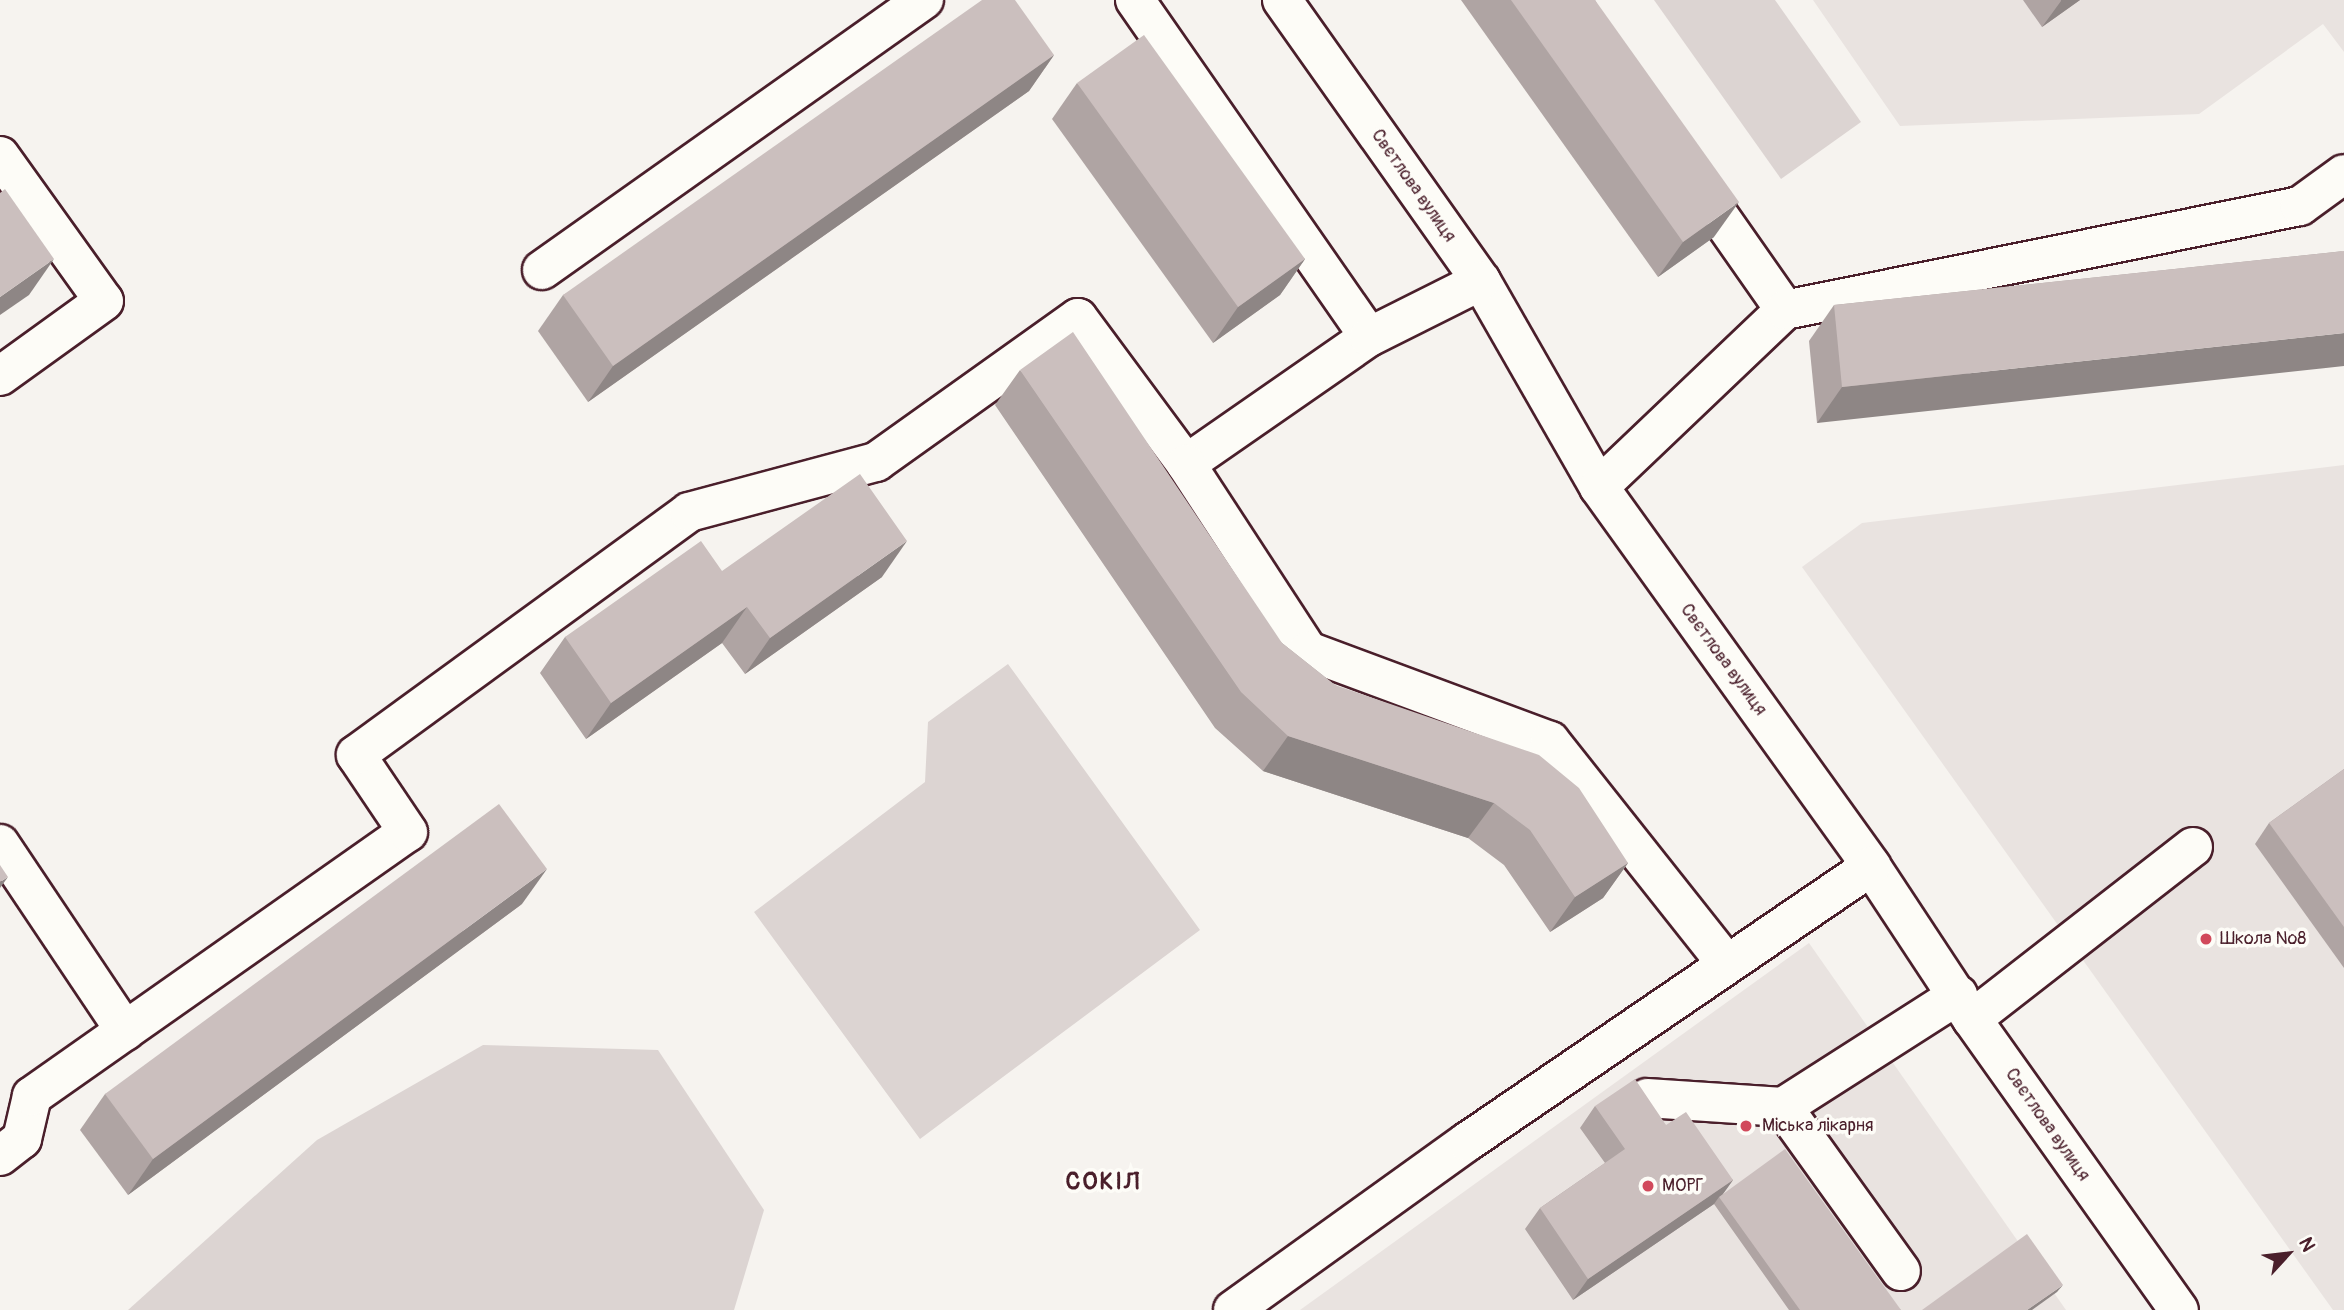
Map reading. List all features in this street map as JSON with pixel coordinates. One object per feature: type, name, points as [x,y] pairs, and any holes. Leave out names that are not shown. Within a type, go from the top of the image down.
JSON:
[{"type":"street","points":[[542,270],[924,0]]},
{"type":"street","points":[[1135,0],[1370,337]]},
{"type":"street","name":"Свєтлова вулиця","points":[[1282,0],[1481,281],[1600,487],[1871,866],[1965,1007],[2179,1310]]},
{"type":"street","points":[[1673,149],[1785,310]]},
{"type":"street","points":[[0,156],[104,301],[0,376]]},
{"type":"street","points":[[1600,487],[1785,310],[2300,206],[2344,174]]},
{"type":"street","points":[[1186,464],[1370,337],[1481,281]]},
{"type":"street","points":[[0,1156],[22,1139],[33,1096],[408,832],[356,755],[689,512],[876,462],[1077,318],[1186,464],[1308,651],[1550,741],[1725,962]]},
{"type":"street","points":[[0,844],[125,1031]]},
{"type":"street","points":[[1647,1098],[1783,1107],[1965,1007],[2193,848]]},
{"type":"street","points":[[1233,1310],[1725,962],[1871,866]]},
{"type":"street","points":[[1783,1107],[1901,1271]]},
{"type":"shaded area","points":[[1654,0],[1775,0],[1861,122],[1781,179]]},
{"type":"shaded area","points":[[1813,0],[2344,0],[2344,52],[2323,24],[2199,114],[1900,126]]},
{"type":"shaded area","name":"Школа №8","points":[[2344,465],[2344,1310],[2333,1310],[1802,567],[1862,523]]},
{"type":"shaded area","points":[[1008,664],[1200,930],[920,1139],[754,912],[925,782],[928,722]]},
{"type":"shaded area","name":"Міська лікарня","points":[[1809,943],[2066,1310],[1300,1310]]},
{"type":"shaded area","points":[[483,1045],[658,1050],[764,1210],[734,1310],[128,1310],[317,1140]]},
{"type":"building","points":[[982,0],[1015,0],[1054,55],[613,366],[563,295]]},
{"type":"building","points":[[1511,0],[1595,0],[1739,202],[1683,242]]},
{"type":"building","points":[[1144,35],[1305,259],[1238,307],[1077,83]]},
{"type":"building","points":[[5,189],[54,259],[0,297],[0,193]]},
{"type":"building","points":[[2344,251],[2344,333],[1842,387],[1834,305]]},
{"type":"building","points":[[1073,332],[1282,643],[1335,685],[1539,755],[1579,788],[1628,863],[1575,897],[1530,830],[1494,803],[1288,736],[1241,692],[1020,370]]},
{"type":"building","points":[[860,474],[907,541],[770,638],[747,607],[611,703],[565,637],[701,541],[722,571]]},
{"type":"building","points":[[2344,769],[2344,927],[2269,823]]},
{"type":"building","points":[[499,804],[547,869],[153,1159],[105,1094]]},
{"type":"building","points":[[0,865],[8,877],[0,882]]},
{"type":"building","name":"МОРГ","points":[[1635,1079],[1666,1125],[1686,1112],[1733,1180],[1588,1279],[1540,1208],[1625,1149],[1595,1106]]},
{"type":"building","points":[[1785,1149],[1901,1310],[1800,1310],[1719,1197]]},
{"type":"building","points":[[2027,1234],[2063,1285],[2027,1310],[1922,1310]]},
{"type":"place","name":"Школа №8","points":[[2206,939]]},
{"type":"place","name":"Міська лікарня","points":[[1746,1126]]},
{"type":"place","name":"МОРГ","points":[[1648,1186]]},
{"type":"district","name":"СОКІЛ","points":[[1103,1182]]}]
